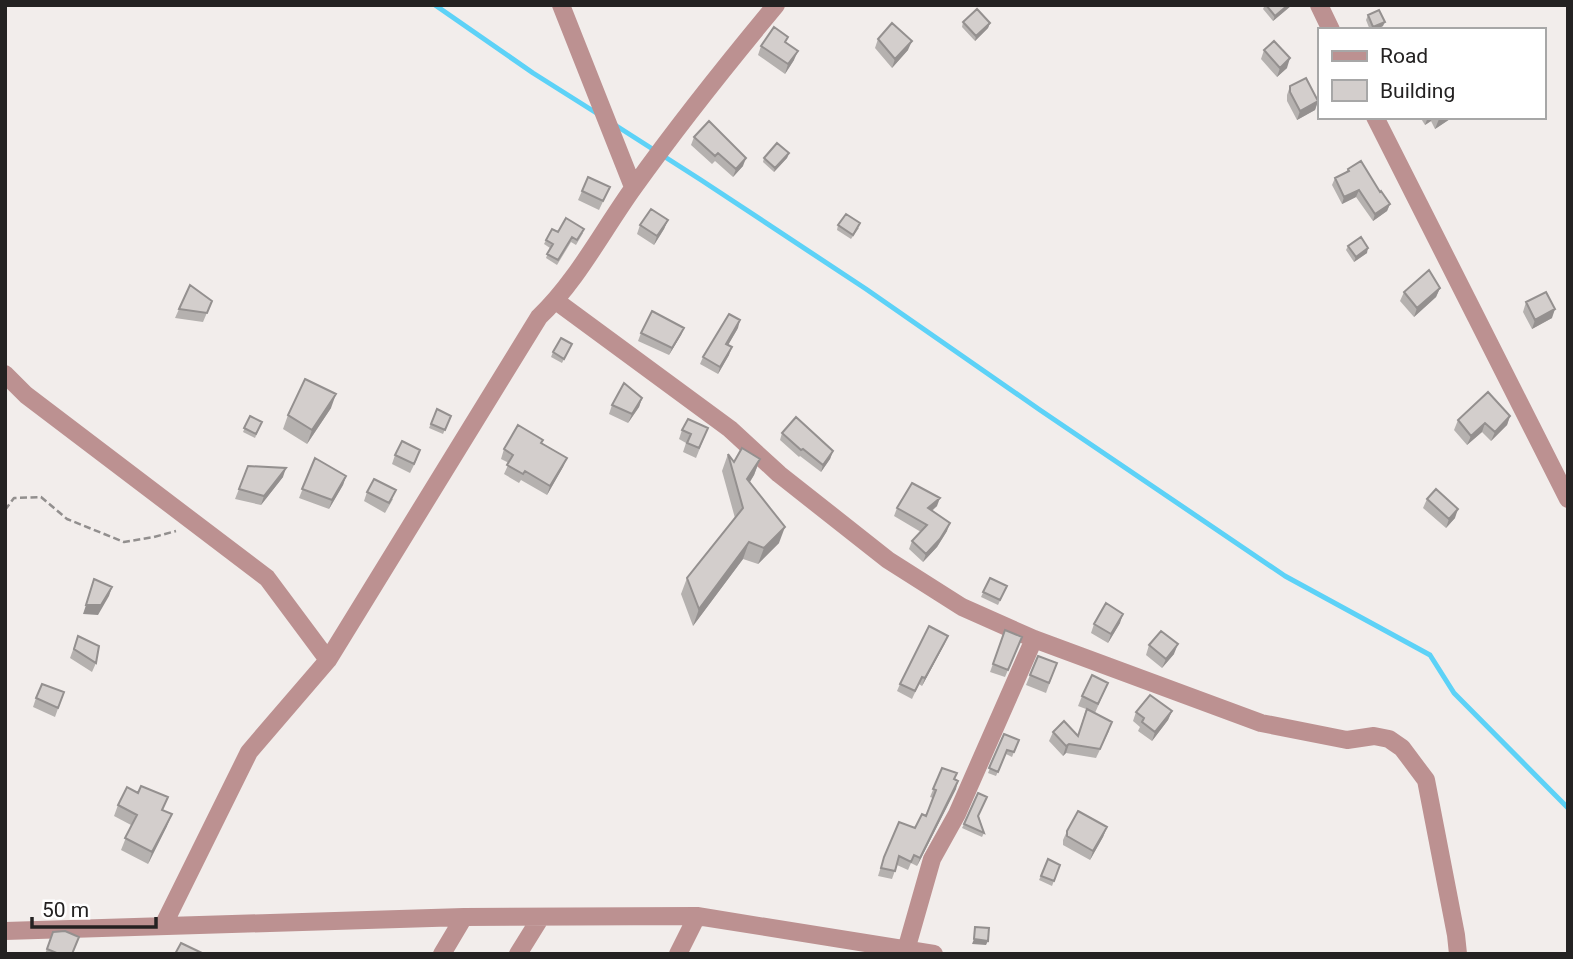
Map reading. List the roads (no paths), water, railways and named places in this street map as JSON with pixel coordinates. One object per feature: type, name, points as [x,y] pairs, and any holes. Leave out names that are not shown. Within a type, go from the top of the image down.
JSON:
[{"type":"street","points":[[561,5],[634,187]]},
{"type":"street","points":[[163,926],[249,752],[328,660],[540,317],[556,301],[634,187],[719,74],[776,5]]},
{"type":"street","points":[[1319,5],[1330,28]]},
{"type":"street","points":[[1376,119],[1568,499]]},
{"type":"street","points":[[556,301],[730,429],[779,474],[888,560],[962,607],[1034,639],[1261,723],[1347,740],[1374,736],[1389,739],[1402,748],[1426,780],[1458,954]]},
{"type":"street","points":[[5,374],[26,395],[267,578],[328,660]]},
{"type":"street","points":[[911,952],[932,859],[957,814],[1034,639]]},
{"type":"street","points":[[678,954],[697,916]]},
{"type":"street","points":[[5,931],[464,917],[697,916],[934,954]]},
{"type":"street","points":[[442,954],[464,917]]},
{"type":"street","points":[[518,954],[541,917]]},
{"type":"waterway","points":[[435,5],[598,114]]},
{"type":"waterway","points":[[615,125],[866,289],[1285,576],[1430,655],[1454,693],[1568,808]]}]
